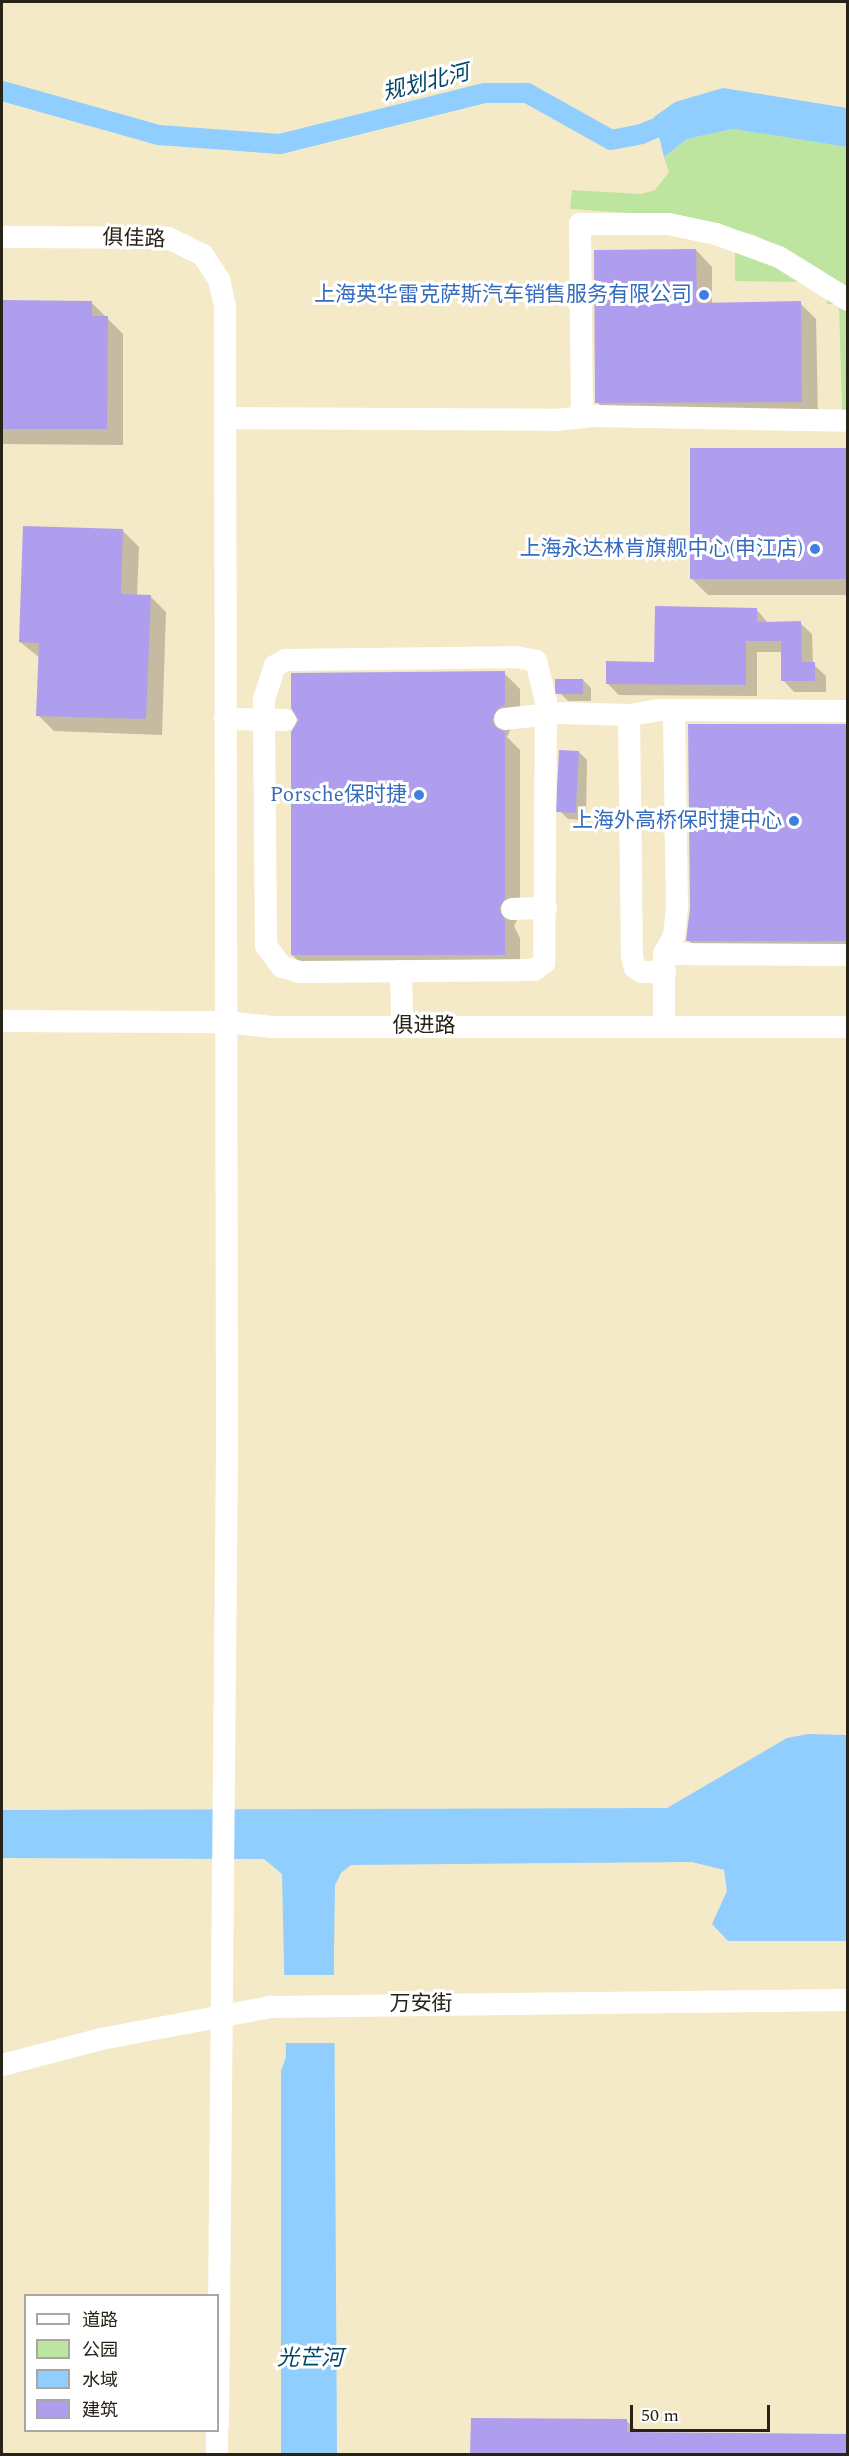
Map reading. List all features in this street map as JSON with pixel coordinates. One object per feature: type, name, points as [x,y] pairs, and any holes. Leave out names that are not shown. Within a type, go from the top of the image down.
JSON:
[{"type":"street","points":[[582,417],[580,225],[669,224],[716,234],[778,257],[848,300]]},
{"type":"street","name":"俱佳路","points":[[2,237],[168,238],[203,255],[219,280],[225,306],[227,418],[224,1868],[219,2343]]},
{"type":"street","points":[[227,418],[582,417],[848,421]]},
{"type":"street","points":[[494,657],[536,661],[544,685],[546,958],[534,970],[300,972],[282,967],[266,946],[275,720],[267,683],[275,666],[286,660],[494,657]]},
{"type":"street","points":[[505,719],[628,715],[674,710],[848,711]]},
{"type":"street","points":[[664,1027],[664,963],[674,936],[677,908],[674,710]]},
{"type":"street","points":[[628,715],[632,957],[635,968],[642,972],[664,963],[848,955]]},
{"type":"street","points":[[225,719],[275,720]]},
{"type":"street","points":[[512,909],[546,908]]},
{"type":"street","points":[[401,971],[402,1016]]},
{"type":"street","name":"俱进路","points":[[2,1022],[225,1022],[273,1027],[848,1027]]},
{"type":"street","name":"万安街","points":[[2,2065],[101,2039],[272,2007],[848,2000]]},
{"type":"street","points":[[217,2454],[218,2432]]},
{"type":"green space","points":[[733,129],[847,147],[847,292],[819,269],[755,235],[687,217],[570,209],[572,190],[641,194],[655,190],[669,172],[664,157],[687,139]]},
{"type":"green space","points":[[735,247],[801,273],[847,305],[847,411],[842,411],[839,304],[827,304],[827,295],[806,282],[735,281]]},
{"type":"water","points":[[723,88],[847,108],[847,147],[733,129],[687,139],[664,157],[654,117],[675,102]]},
{"type":"water","name":"光芒河","points":[[808,1734],[847,1735],[847,1941],[728,1941],[712,1924],[727,1891],[724,1870],[692,1862],[351,1865],[341,1873],[335,1885],[334,1954],[337,2454],[281,2454],[281,2071],[286,2057],[282,1874],[264,1859],[2,1858],[2,1810],[667,1808],[787,1738]]},
{"type":"pier","points":[[279,1975],[337,1975],[337,2043],[279,2043]]},
{"type":"building","points":[[696,249],[697,303],[801,301],[802,402],[595,403],[594,250]]},
{"type":"building","points":[[2,300],[92,301],[92,316],[108,316],[107,429],[2,429]]},
{"type":"building","points":[[690,448],[848,448],[848,579],[690,579]]},
{"type":"building","points":[[23,526],[123,529],[121,594],[151,595],[146,719],[36,716],[39,643],[19,642]]},
{"type":"building","points":[[655,606],[757,608],[757,622],[801,621],[802,662],[815,662],[815,681],[781,681],[781,641],[746,641],[746,685],[606,684],[606,661],[654,662]]},
{"type":"building","points":[[505,671],[505,705],[497,709],[492,720],[495,727],[505,732],[505,898],[499,909],[505,920],[505,955],[291,955],[291,732],[298,720],[291,708],[291,673]]},
{"type":"building","points":[[555,679],[583,679],[583,694],[555,694]]},
{"type":"building","points":[[688,724],[848,724],[848,941],[686,941],[690,908]]},
{"type":"building","points":[[559,750],[579,751],[576,813],[556,812]]},
{"type":"building","points":[[471,2418],[627,2419],[627,2432],[848,2434],[848,2454],[470,2454]]},
{"type":"waterway","name":"规划北河","points":[[2,91],[159,135],[280,144],[485,93],[527,93],[611,140],[641,134],[681,118]]},
{"type":"place","name":"上海英华雷克萨斯汽车销售服务有限公司","points":[[704,295]]},
{"type":"place","name":"上海永达林肯旗舰中心(申江店)","points":[[815,549]]},
{"type":"place","name":"Porsche保时捷","points":[[419,795]]},
{"type":"place","name":"上海外高桥保时捷中心","points":[[794,821]]}]
